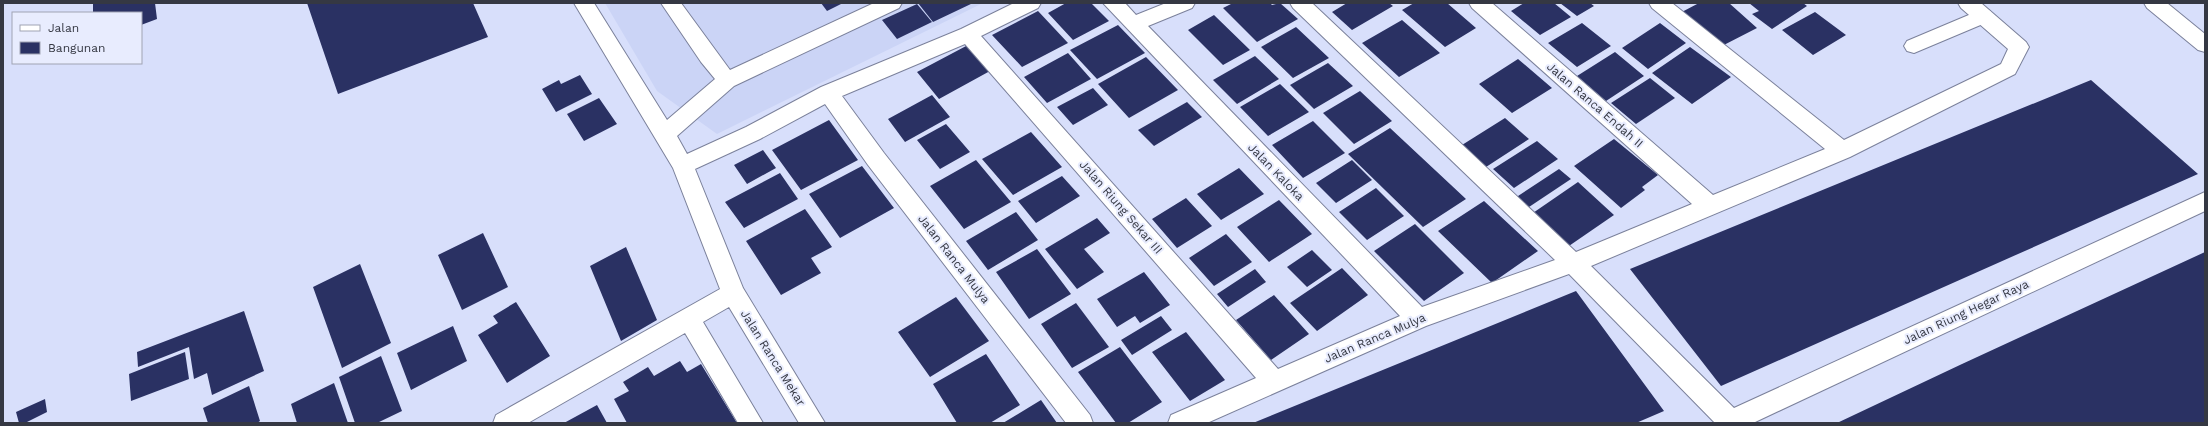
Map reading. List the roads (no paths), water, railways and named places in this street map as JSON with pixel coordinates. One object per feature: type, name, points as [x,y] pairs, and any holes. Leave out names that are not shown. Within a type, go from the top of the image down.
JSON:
[{"type":"street","name":"Jalan Ranca Mekar","points":[[584,3],[683,164],[733,293],[813,423]]},
{"type":"street","points":[[671,3],[708,58],[727,80]]},
{"type":"street","points":[[665,134],[727,80],[892,3]]},
{"type":"street","points":[[683,164],[752,133],[828,93],[968,34],[1031,3]]},
{"type":"street","name":"Jalan Kaloka","points":[[1113,3],[1418,319]]},
{"type":"street","points":[[1134,24],[1184,3]]},
{"type":"street","points":[[1300,3],[1573,263],[1729,422]]},
{"type":"street","name":"Jalan Ranca Endah II","points":[[1480,3],[1710,206]]},
{"type":"street","points":[[1659,3],[1842,151]]},
{"type":"street","points":[[1914,46],[1983,16],[1968,3]]},
{"type":"street","points":[[2154,3],[2205,45]]},
{"type":"street","name":"Jalan Ranca Mulya","points":[[1180,423],[1273,381],[1418,319],[1573,263],[1842,151],[2008,69],[2019,47],[1983,16]]},
{"type":"street","name":"Jalan Riung Sekar III","points":[[968,34],[1273,381]]},
{"type":"street","name":"Jalan Ranca Mulya","points":[[828,93],[881,166],[1081,423]]},
{"type":"street","name":"Jalan Riung Hegar Raya","points":[[1729,422],[2205,201]]},
{"type":"street","points":[[505,423],[733,293]]},
{"type":"street","points":[[689,319],[751,423]]}]
